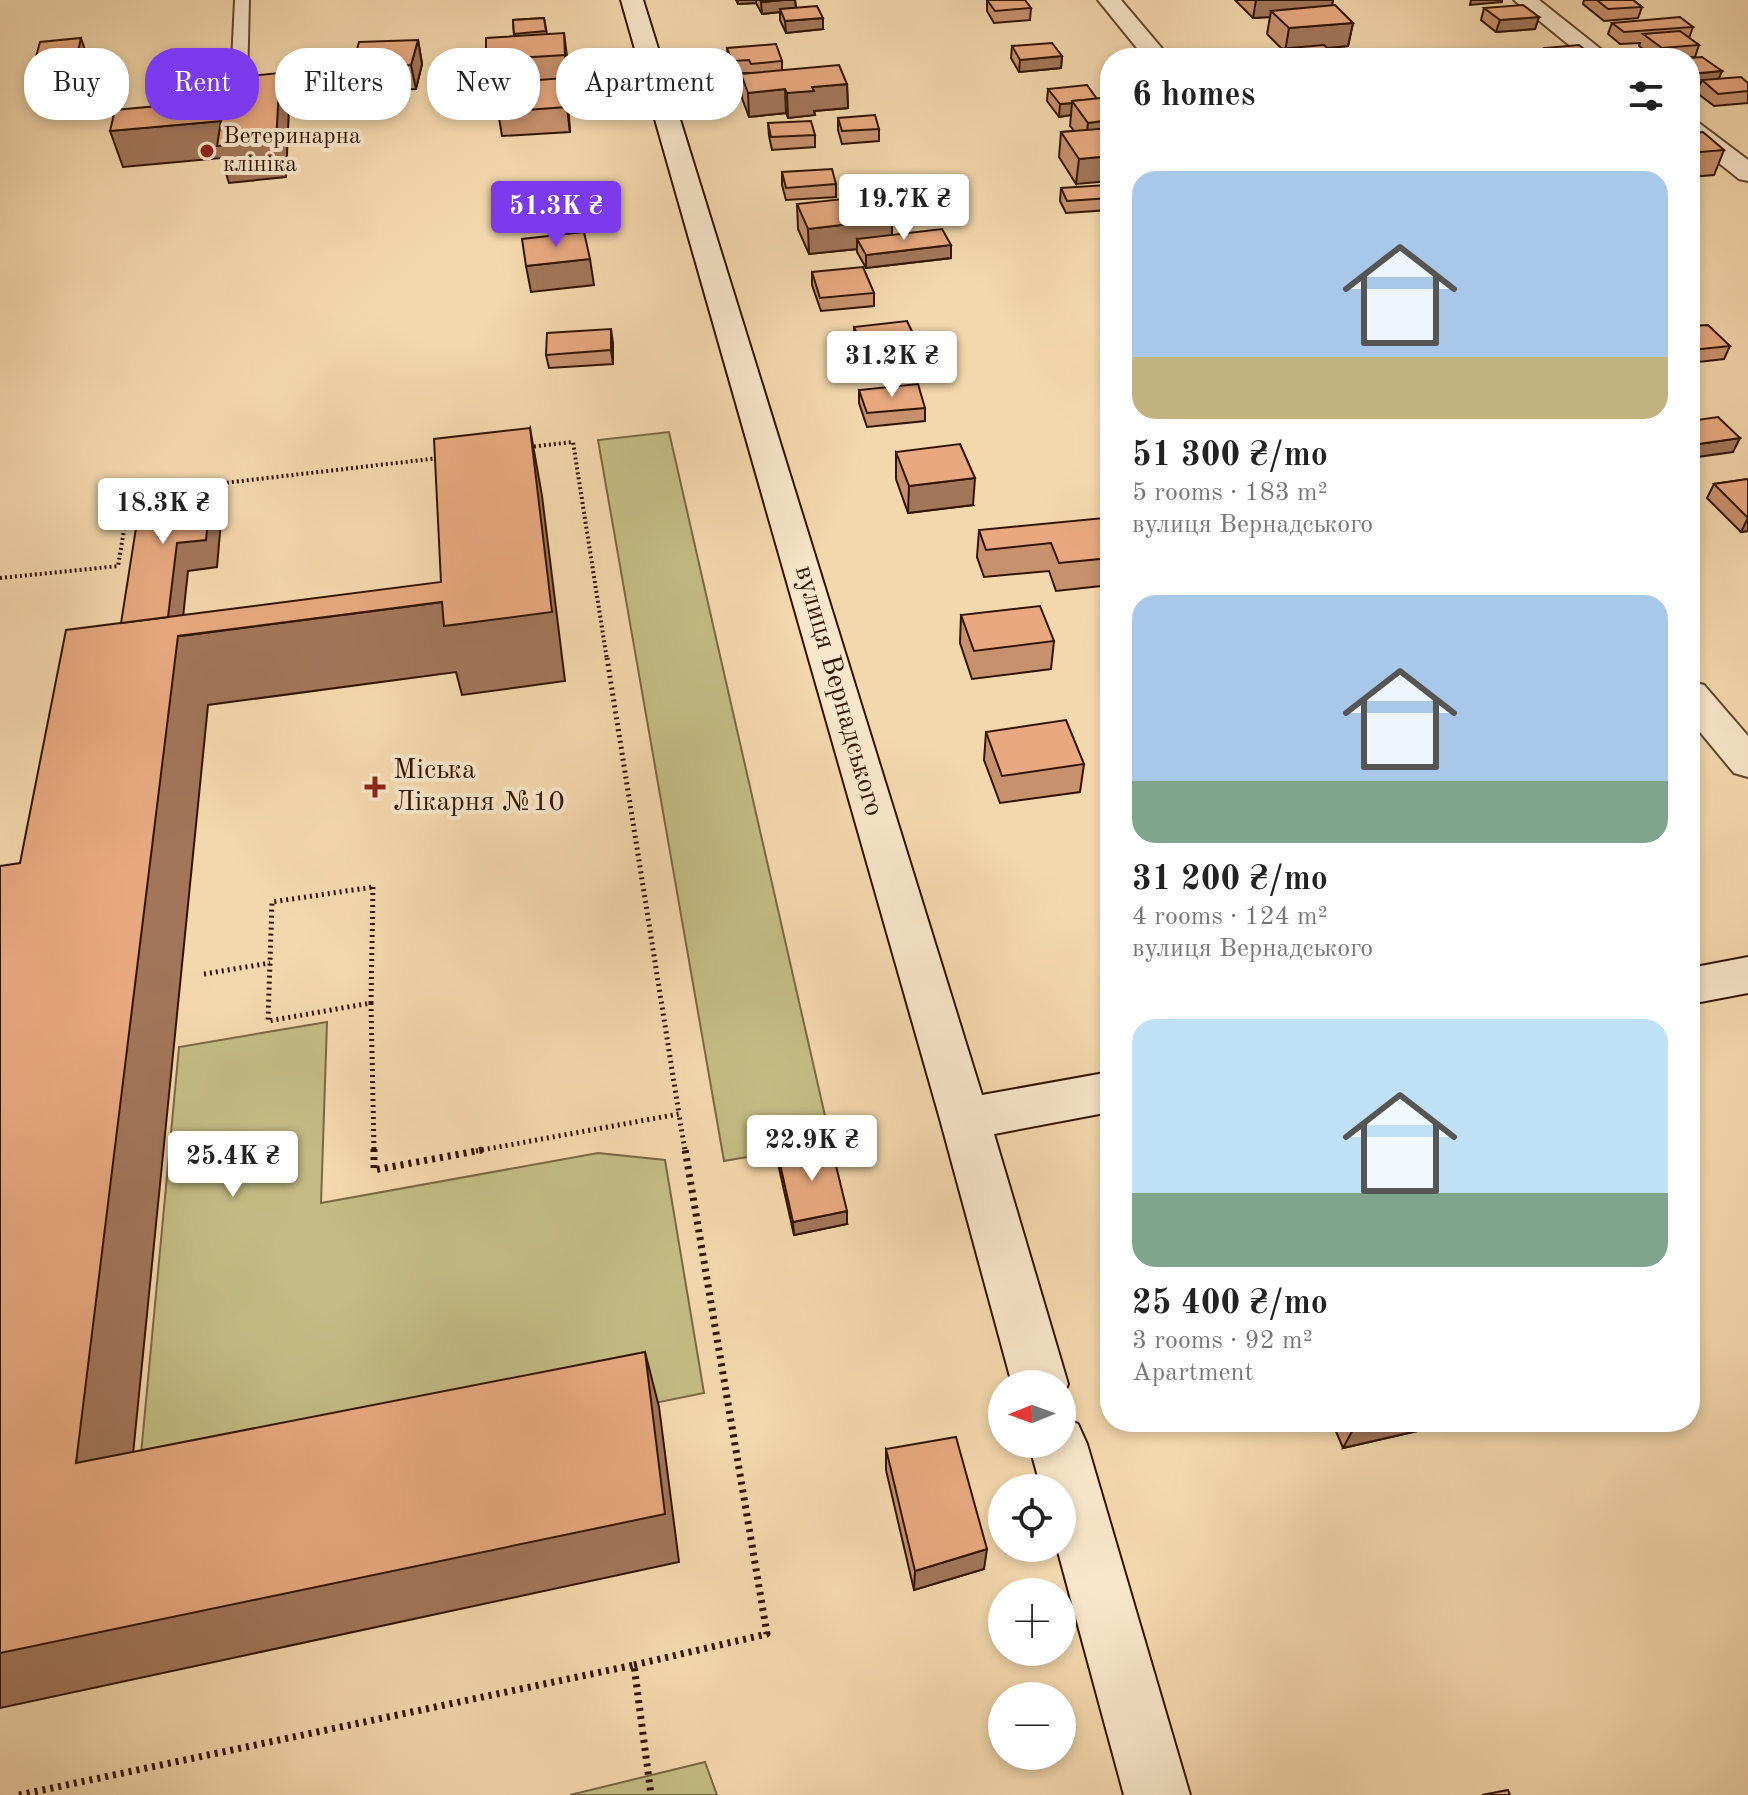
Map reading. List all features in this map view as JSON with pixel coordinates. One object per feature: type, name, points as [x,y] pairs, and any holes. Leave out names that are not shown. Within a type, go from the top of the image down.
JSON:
[{"type":"street","name":"вулиця Вернадського","points":[[632,0],[965,1119],[1036,1370]]},
{"type":"street","points":[[1109,0],[1150,48]]},
{"type":"street","points":[[1525,0],[1587,48]]},
{"type":"street","points":[[1700,136],[1748,173]]},
{"type":"street","points":[[1700,706],[1748,763]]},
{"type":"street","points":[[1700,984],[1748,975]]},
{"type":"street","points":[[965,1119],[1100,1094]]},
{"type":"street","points":[[1062,1458],[1157,1795]]},
{"type":"lane","points":[[240,48],[242,0]]},
{"type":"path","points":[[19,1795],[767,1634],[679,1114],[573,442],[526,448]]},
{"type":"path","points":[[193,486],[447,457]]},
{"type":"path","points":[[0,578],[118,566],[130,494],[146,492]]},
{"type":"path","points":[[371,1003],[268,1021],[272,902],[373,887],[371,1003],[374,1170],[679,1114]]},
{"type":"path","points":[[204,974],[270,963]]},
{"type":"path","points":[[634,1665],[651,1795]]},
{"type":"shaded area","points":[[669,432],[831,1142],[724,1161],[598,440]]},
{"type":"shaded area","points":[[327,1022],[321,1203],[598,1153],[665,1160],[704,1393],[136,1508],[179,1047]]},
{"type":"shaded area","points":[[705,1762],[717,1795],[570,1795]]},
{"type":"building","points":[[987,0],[1025,0],[1031,8],[995,11]]},
{"type":"building","points":[[1597,0],[1633,0],[1642,7],[1608,9]]},
{"type":"building","points":[[1335,5],[1353,23],[1289,28],[1271,11]]},
{"type":"building","points":[[1523,5],[1539,17],[1500,20],[1484,8]]},
{"type":"building","points":[[817,6],[823,18],[785,21],[780,9]]},
{"type":"building","points":[[1680,17],[1693,27],[1624,32],[1612,23]]},
{"type":"building","points":[[544,18],[546,31],[514,34],[513,20]]},
{"type":"building","points":[[1680,31],[1699,45],[1662,48],[1643,34]]},
{"type":"building","points":[[564,33],[565,48],[556,48],[556,56],[540,57],[540,48],[486,48],[486,38]]},
{"type":"building","points":[[81,38],[79,48],[38,48],[40,42]]},
{"type":"building","points":[[418,40],[411,65],[411,48],[357,48],[359,42]]},
{"type":"building","points":[[1052,43],[1062,56],[1020,60],[1012,46]]},
{"type":"building","points":[[776,44],[782,61],[751,64],[749,60],[743,60],[743,48],[727,48]]},
{"type":"building","points":[[1324,45],[1327,48],[1290,48]]},
{"type":"building","points":[[1579,45],[1583,48],[1545,48]]},
{"type":"building","points":[[1702,57],[1722,71],[1700,73]]},
{"type":"building","points":[[839,65],[847,84],[812,87],[814,91],[787,93],[785,89],[748,93],[743,74]]},
{"type":"building","points":[[275,73],[276,141],[217,146],[221,121],[110,131],[113,120],[129,120],[129,109],[145,107],[145,120],[259,120],[259,75]]},
{"type":"building","points":[[1741,77],[1748,83],[1748,91],[1718,94],[1702,80]]},
{"type":"building","points":[[556,79],[556,108],[540,109],[540,80]]},
{"type":"building","points":[[1087,85],[1097,99],[1060,104],[1048,89]]},
{"type":"building","points":[[1100,98],[1100,121],[1088,123],[1072,101]]},
{"type":"building","points":[[875,115],[879,129],[842,131],[838,118]]},
{"type":"building","points":[[811,121],[815,135],[771,137],[768,123]]},
{"type":"building","points":[[1100,129],[1100,157],[1079,159],[1061,132]]},
{"type":"building","points":[[1700,132],[1703,132],[1724,150],[1700,152]]},
{"type":"building","points":[[832,169],[836,184],[786,188],[782,172]]},
{"type":"building","points":[[1100,185],[1100,199],[1067,201],[1061,188]]},
{"type":"building","points":[[880,195],[892,219],[808,229],[797,204]]},
{"type":"building","points":[[942,229],[951,245],[866,255],[857,239]]},
{"type":"building","points":[[584,232],[590,259],[526,266],[522,239]]},
{"type":"building","points":[[863,267],[874,293],[820,298],[812,272]]},
{"type":"building","points":[[907,321],[917,342],[863,348],[854,327]]},
{"type":"building","points":[[1700,325],[1708,325],[1730,346],[1700,349]]},
{"type":"building","points":[[611,329],[611,350],[546,355],[547,333]]},
{"type":"building","points":[[918,384],[925,408],[867,413],[859,390]]},
{"type":"building","points":[[1718,417],[1740,438],[1700,444],[1700,420]]},
{"type":"building","points":[[530,428],[552,612],[444,626],[442,602],[178,636],[76,1463],[645,1352],[665,1514],[0,1653],[0,866],[20,863],[66,630],[441,582],[434,439]]},
{"type":"building","points":[[960,444],[975,478],[909,486],[896,452]]},
{"type":"building","points":[[1748,479],[1748,518],[1714,484]]},
{"type":"building","points":[[212,482],[206,540],[177,543],[168,617],[121,623],[142,490]]},
{"type":"building","points":[[1100,518],[1100,559],[1059,563],[1051,543],[986,550],[979,530]]},
{"type":"building","points":[[1040,606],[1054,641],[974,651],[961,615]]},
{"type":"building","points":[[1066,720],[1084,764],[1002,776],[986,732]]},
{"type":"building","points":[[831,1145],[847,1211],[793,1222],[778,1155]]},
{"type":"building","points":[[956,1437],[987,1549],[915,1571],[886,1449]]},
{"type":"building","points":[[1508,1790],[1510,1795],[1482,1795]]},
{"type":"place","name":"Ветеринарна клініка","points":[[207,151]]},
{"type":"place","name":"Міська Лікарня №10","points":[[375,787]]}]
